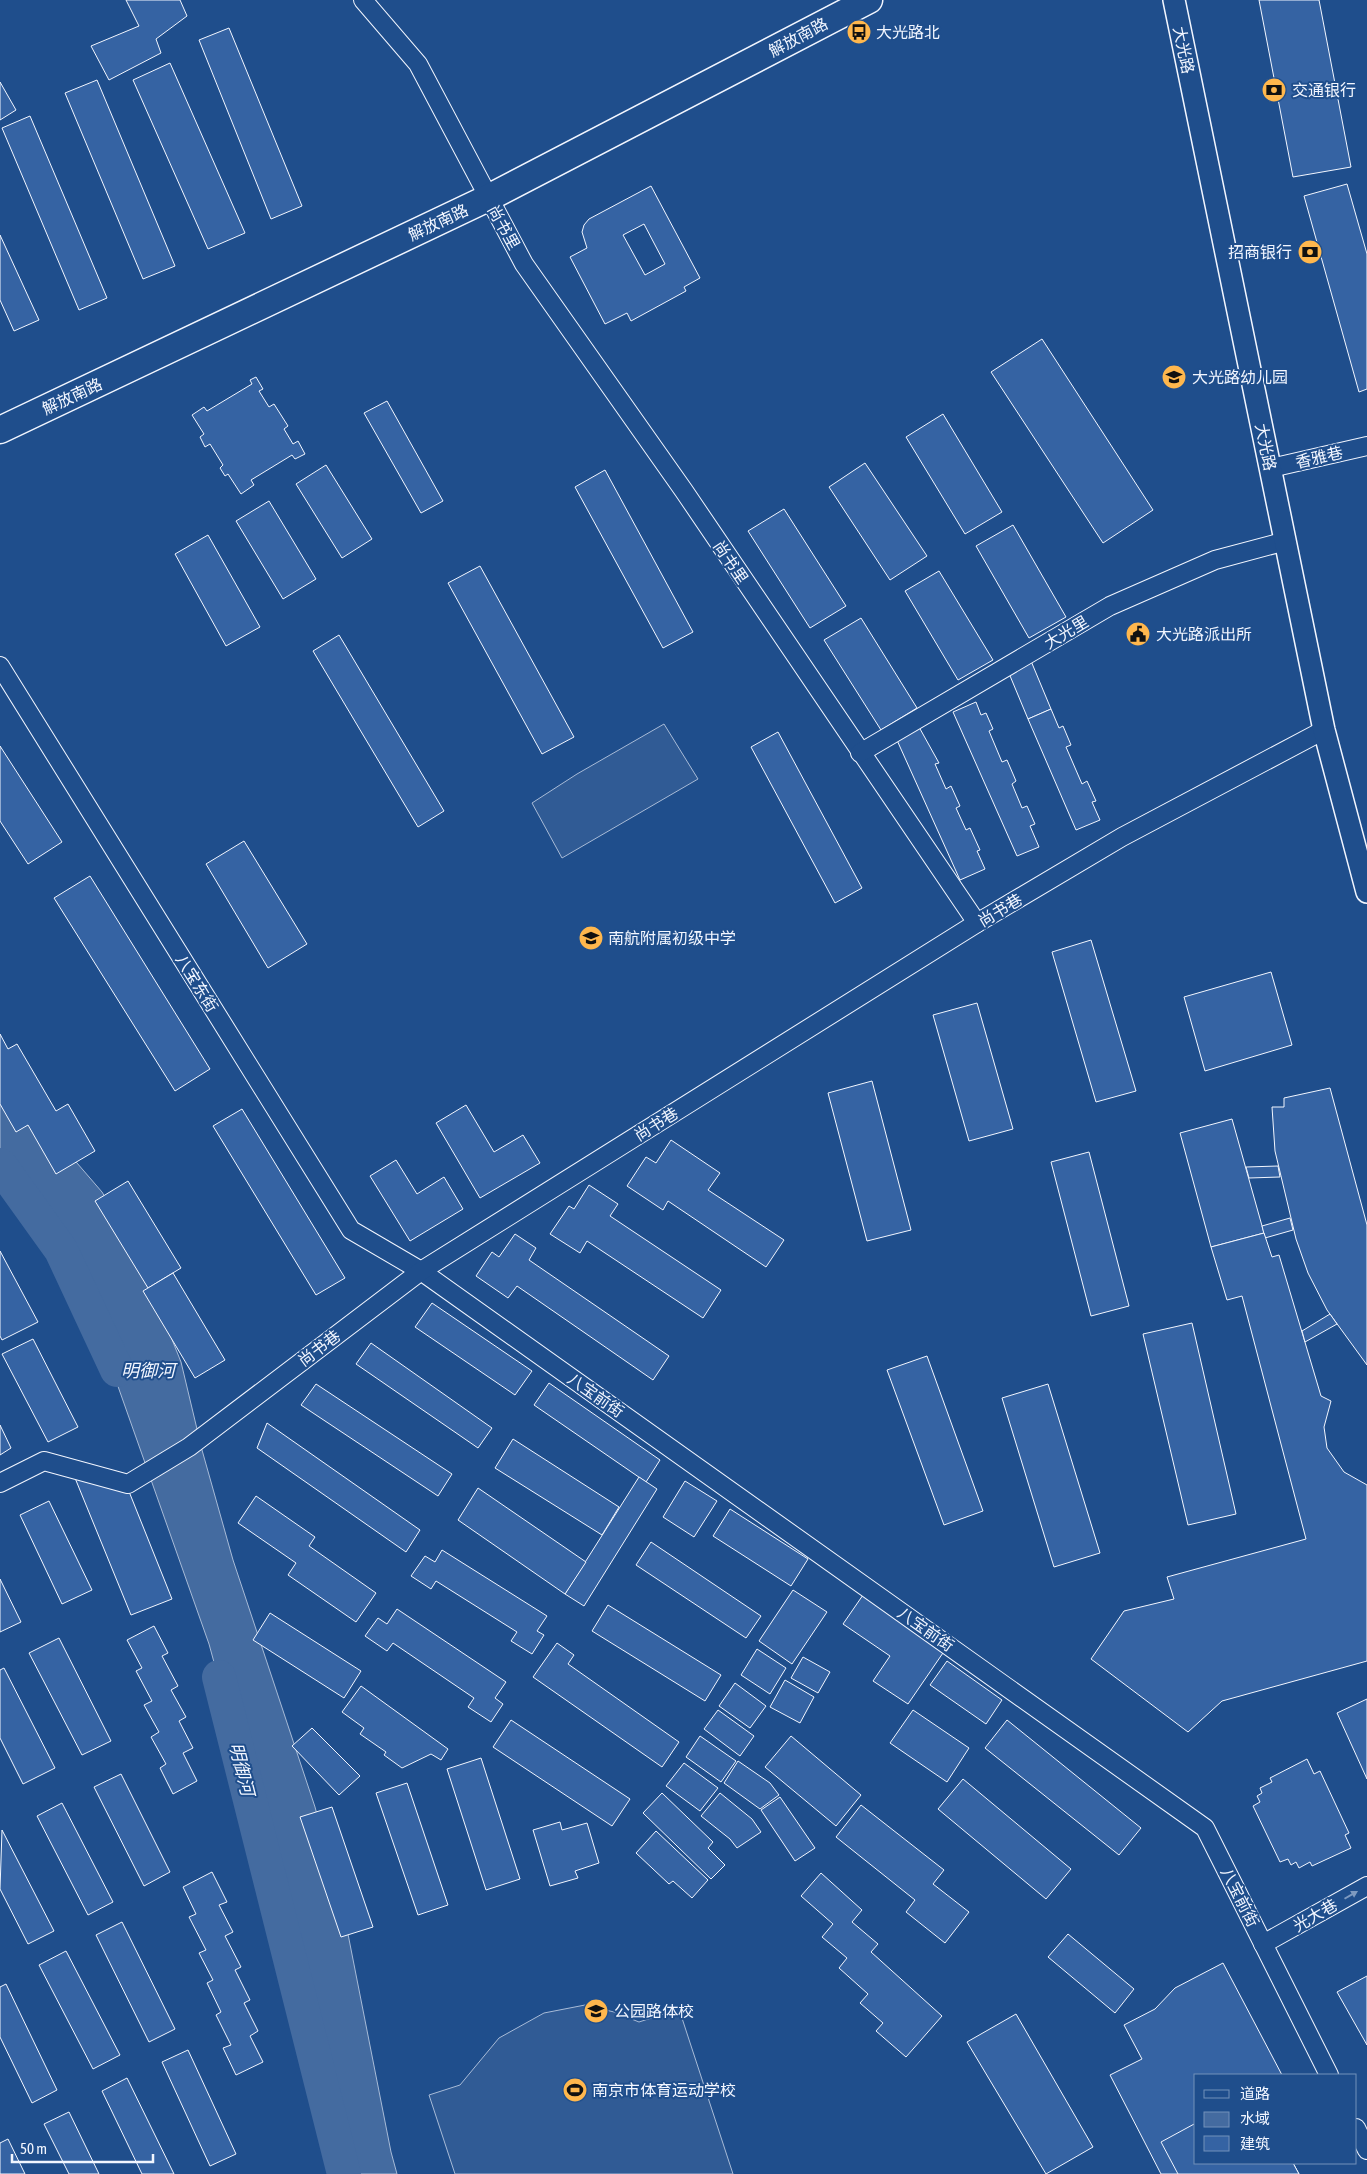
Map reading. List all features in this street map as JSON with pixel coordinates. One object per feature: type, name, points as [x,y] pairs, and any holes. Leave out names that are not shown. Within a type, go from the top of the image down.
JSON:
[{"type":"street","name":"尚书里","points":[[363,0],[418,64],[524,264],[684,492],[860,754],[977,923]]},
{"type":"street","name":"解放南路","points":[[0,430],[488,198],[869,0]]},
{"type":"street","name":"大光路","points":[[1174,0],[1324,730],[1367,892]]},
{"type":"street","name":"香雅巷","points":[[1271,468],[1367,446]]},
{"type":"street","name":"大光里","points":[[860,754],[1110,606],[1215,560],[1286,541]]},
{"type":"street","name":"八宝东街","points":[[0,666],[350,1230],[421,1270]]},
{"type":"street","name":"尚书巷","points":[[0,1483],[44,1461],[128,1484],[188,1447],[421,1270],[977,923],[1122,837],[1324,730]]},
{"type":"street","name":"八宝前街","points":[[421,1270],[1205,1828],[1328,2074]]},
{"type":"street","name":"光大巷","points":[[1263,1944],[1367,1886]]},
{"type":"street","points":[[1357,2130],[1367,2150]]},
{"type":"shaded area","points":[[664,724],[698,779],[562,858],[532,803],[577,774]]},
{"type":"shaded area","name":"南京市体育运动学校","points":[[585,2005],[614,2012],[639,2022],[679,2009],[733,2174],[455,2174],[429,2095],[460,2085],[499,2038],[544,2013]]},
{"type":"water","name":"明御河","points":[[0,1078],[27,1105],[102,1192],[135,1247],[181,1362],[202,1450],[233,1560],[315,1807],[346,1924],[397,2174],[349,2174],[303,1987],[209,1644],[79,1276],[53,1224],[23,1189],[0,1172]]},
{"type":"building","points":[[126,0],[180,0],[187,16],[156,39],[161,53],[109,80],[91,46],[139,26]]},
{"type":"building","points":[[1259,0],[1319,0],[1351,167],[1293,177]]},
{"type":"building","points":[[229,28],[302,206],[271,219],[199,40]]},
{"type":"building","points":[[170,63],[245,233],[208,249],[133,80]]},
{"type":"building","points":[[97,80],[175,266],[143,279],[65,93]]},
{"type":"building","points":[[0,82],[16,110],[0,120]]},
{"type":"building","points":[[30,116],[107,298],[79,310],[2,128]]},
{"type":"building","points":[[1347,184],[1367,254],[1367,389],[1359,392],[1304,196]]},
{"type":"building","points":[[651,186],[700,278],[684,287],[686,291],[631,321],[627,313],[605,324],[570,257],[587,248],[582,232],[584,225],[589,219]],"holes":[[[644,224],[665,264],[645,275],[623,235]]]},
{"type":"building","points":[[0,235],[39,320],[14,331],[0,300]]},
{"type":"building","points":[[1042,339],[1153,510],[1103,543],[991,372]]},
{"type":"building","points":[[256,377],[263,389],[259,391],[269,407],[274,404],[288,426],[284,429],[293,444],[298,441],[305,454],[295,459],[292,455],[251,480],[254,485],[241,494],[228,474],[225,476],[220,468],[223,465],[210,444],[205,447],[200,437],[204,434],[192,415],[204,407],[207,411],[252,384],[250,380]]},
{"type":"building","points":[[387,401],[443,501],[421,513],[364,413]]},
{"type":"building","points":[[943,414],[1002,512],[965,534],[906,437]]},
{"type":"building","points":[[865,463],[927,556],[890,580],[829,487]]},
{"type":"building","points":[[326,465],[372,539],[342,558],[296,484]]},
{"type":"building","points":[[605,470],[693,632],[663,648],[575,487]]},
{"type":"building","points":[[269,501],[316,579],[283,599],[236,521]]},
{"type":"building","points":[[784,509],[846,606],[810,628],[748,531]]},
{"type":"building","points":[[1013,525],[1066,617],[1029,638],[976,546]]},
{"type":"building","points":[[208,535],[260,627],[226,646],[175,554]]},
{"type":"building","points":[[480,566],[574,737],[542,754],[448,583]]},
{"type":"building","points":[[939,571],[993,660],[958,680],[905,591]]},
{"type":"building","points":[[861,618],[917,708],[881,730],[824,640]]},
{"type":"building","points":[[339,635],[444,811],[418,827],[313,651]]},
{"type":"building","points":[[1031,661],[1051,709],[1028,719],[1008,671]]},
{"type":"building","points":[[976,702],[981,715],[986,713],[993,729],[989,731],[1002,762],[1007,760],[1016,781],[1012,784],[1022,808],[1027,806],[1035,824],[1030,826],[1039,847],[1017,856],[953,712]]},
{"type":"building","points":[[1051,709],[1059,728],[1063,726],[1071,745],[1066,747],[1082,784],[1087,781],[1096,801],[1092,802],[1100,820],[1076,830],[1028,719]]},
{"type":"building","points":[[919,727],[939,763],[935,764],[946,789],[951,786],[960,806],[956,808],[966,830],[970,828],[980,850],[977,851],[985,869],[960,880],[896,738]]},
{"type":"building","points":[[778,732],[862,888],[835,903],[751,747]]},
{"type":"building","points":[[0,746],[62,842],[28,864],[0,821]]},
{"type":"building","points":[[244,841],[307,944],[268,968],[206,864]]},
{"type":"building","points":[[90,876],[210,1069],[175,1091],[54,898]]},
{"type":"building","points":[[1091,940],[1136,1091],[1096,1102],[1052,952]]},
{"type":"building","points":[[1271,972],[1292,1045],[1205,1071],[1184,997]]},
{"type":"building","points":[[977,1003],[1013,1129],[969,1141],[933,1015]]},
{"type":"building","points":[[0,1034],[8,1049],[17,1044],[56,1111],[68,1104],[95,1151],[56,1174],[28,1125],[16,1132],[0,1104]]},
{"type":"building","points":[[872,1081],[911,1230],[867,1241],[828,1093]]},
{"type":"building","points":[[1330,1088],[1367,1225],[1367,1365],[1327,1310],[1308,1273],[1296,1239],[1275,1151],[1272,1107],[1284,1107],[1284,1098]]},
{"type":"building","points":[[466,1105],[494,1152],[523,1135],[540,1163],[480,1198],[436,1123]]},
{"type":"building","points":[[242,1109],[345,1278],[316,1295],[213,1126]]},
{"type":"building","points":[[1232,1119],[1264,1233],[1211,1247],[1180,1133]]},
{"type":"building","points":[[671,1140],[720,1173],[708,1190],[784,1240],[766,1267],[668,1201],[663,1210],[627,1186],[646,1157],[656,1163]]},
{"type":"building","points":[[1089,1152],[1129,1306],[1091,1316],[1051,1162]]},
{"type":"building","points":[[396,1160],[417,1194],[444,1177],[463,1209],[410,1241],[370,1176]]},
{"type":"building","points":[[1278,1166],[1280,1177],[1249,1178],[1246,1167]]},
{"type":"building","points":[[128,1181],[181,1268],[148,1288],[95,1201]]},
{"type":"building","points":[[589,1185],[618,1204],[610,1216],[721,1290],[703,1318],[587,1241],[580,1253],[550,1234],[569,1206],[574,1209]]},
{"type":"building","points":[[1290,1218],[1293,1230],[1265,1238],[1262,1226]]},
{"type":"building","points":[[1264,1233],[1272,1257],[1279,1255],[1321,1396],[1331,1401],[1324,1427],[1327,1448],[1344,1472],[1367,1485],[1367,1661],[1222,1701],[1188,1732],[1091,1659],[1124,1611],[1174,1599],[1167,1577],[1306,1539],[1242,1296],[1227,1300],[1211,1247]]},
{"type":"building","points":[[515,1234],[536,1248],[529,1260],[669,1356],[653,1380],[517,1286],[508,1298],[476,1276],[492,1252],[499,1257]]},
{"type":"building","points":[[0,1251],[38,1322],[2,1340],[0,1336]]},
{"type":"building","points":[[173,1273],[225,1360],[195,1378],[143,1291]]},
{"type":"building","points":[[432,1303],[532,1371],[515,1395],[415,1327]]},
{"type":"building","points":[[1330,1314],[1337,1324],[1305,1342],[1302,1331]]},
{"type":"building","points":[[1192,1323],[1236,1514],[1188,1525],[1143,1334]]},
{"type":"building","points":[[33,1339],[78,1427],[48,1442],[2,1354]]},
{"type":"building","points":[[371,1343],[492,1428],[478,1448],[356,1364]]},
{"type":"building","points":[[927,1356],[983,1511],[944,1525],[887,1370]]},
{"type":"building","points":[[549,1383],[660,1460],[646,1482],[534,1405]]},
{"type":"building","points":[[316,1384],[452,1474],[438,1496],[301,1405]]},
{"type":"building","points":[[1048,1384],[1100,1553],[1054,1567],[1002,1398]]},
{"type":"building","points":[[267,1423],[420,1530],[406,1552],[257,1448]]},
{"type":"building","points":[[0,1425],[11,1448],[0,1455]]},
{"type":"building","points":[[513,1439],[619,1507],[602,1535],[495,1468]]},
{"type":"building","points":[[639,1477],[657,1489],[584,1606],[565,1594]]},
{"type":"building","points":[[75,1478],[128,1489],[172,1599],[131,1615]]},
{"type":"building","points":[[685,1481],[717,1501],[694,1537],[663,1517]]},
{"type":"building","points":[[478,1488],[586,1562],[565,1594],[458,1520]]},
{"type":"building","points":[[256,1496],[315,1537],[309,1546],[376,1593],[356,1622],[288,1575],[296,1563],[238,1523]]},
{"type":"building","points":[[49,1501],[92,1590],[62,1604],[20,1515]]},
{"type":"building","points":[[730,1509],[808,1559],[791,1586],[713,1536]]},
{"type":"building","points":[[651,1542],[761,1616],[746,1638],[636,1565]]},
{"type":"building","points":[[442,1550],[547,1616],[537,1631],[544,1635],[532,1654],[511,1641],[517,1632],[436,1581],[431,1589],[411,1576],[425,1556],[435,1562]]},
{"type":"building","points":[[0,1579],[21,1622],[0,1632]]},
{"type":"building","points":[[793,1590],[827,1612],[792,1664],[759,1641]]},
{"type":"building","points":[[863,1595],[945,1650],[908,1704],[873,1681],[890,1656],[843,1624]]},
{"type":"building","points":[[608,1605],[721,1675],[705,1701],[592,1631]]},
{"type":"building","points":[[397,1609],[506,1682],[495,1698],[503,1704],[491,1722],[468,1707],[474,1698],[393,1643],[387,1651],[365,1636],[378,1618],[387,1624]]},
{"type":"building","points":[[270,1613],[361,1671],[344,1698],[253,1640]]},
{"type":"building","points":[[154,1626],[168,1653],[162,1656],[178,1686],[171,1690],[186,1717],[179,1721],[193,1748],[183,1753],[197,1781],[173,1794],[160,1768],[166,1764],[151,1737],[159,1732],[144,1705],[152,1701],[136,1671],[142,1668],[127,1640]]},
{"type":"building","points":[[59,1638],[111,1741],[82,1755],[29,1653]]},
{"type":"building","points":[[557,1643],[574,1655],[568,1664],[679,1742],[662,1767],[533,1677]]},
{"type":"building","points":[[757,1649],[786,1668],[770,1694],[741,1675]]},
{"type":"building","points":[[803,1657],[830,1672],[818,1693],[791,1678]]},
{"type":"building","points":[[947,1661],[1002,1700],[986,1724],[930,1685]]},
{"type":"building","points":[[4,1668],[55,1768],[23,1784],[0,1738],[0,1670]]},
{"type":"building","points":[[785,1680],[814,1697],[800,1723],[770,1707]]},
{"type":"building","points":[[735,1683],[766,1706],[750,1728],[719,1706]]},
{"type":"building","points":[[361,1686],[448,1749],[441,1760],[431,1754],[402,1768],[384,1755],[386,1752],[360,1734],[364,1728],[342,1712]]},
{"type":"building","points":[[1367,1699],[1367,1779],[1337,1713]]},
{"type":"building","points":[[718,1710],[754,1736],[740,1756],[704,1729]]},
{"type":"building","points":[[913,1710],[969,1748],[947,1782],[890,1743]]},
{"type":"building","points":[[511,1720],[630,1799],[612,1826],[493,1747]]},
{"type":"building","points":[[1007,1720],[1141,1828],[1119,1855],[985,1748]]},
{"type":"building","points":[[312,1728],[360,1776],[339,1795],[292,1746]]},
{"type":"building","points":[[700,1736],[736,1761],[721,1782],[686,1757]]},
{"type":"building","points":[[791,1736],[861,1795],[836,1826],[765,1767]]},
{"type":"building","points":[[481,1758],[520,1879],[486,1890],[447,1769]]},
{"type":"building","points":[[1307,1759],[1314,1774],[1320,1771],[1349,1833],[1345,1835],[1351,1848],[1312,1866],[1310,1862],[1299,1868],[1296,1862],[1291,1865],[1288,1859],[1280,1862],[1253,1806],[1260,1802],[1257,1796],[1262,1793],[1260,1788],[1272,1782],[1270,1778]]},
{"type":"building","points":[[738,1761],[770,1783],[779,1795],[760,1809],[724,1783]]},
{"type":"building","points":[[684,1763],[718,1788],[700,1811],[666,1786]]},
{"type":"building","points":[[121,1774],[170,1872],[144,1886],[94,1787]]},
{"type":"building","points":[[963,1779],[1071,1869],[1046,1899],[938,1809]]},
{"type":"building","points":[[407,1783],[448,1905],[418,1915],[376,1793]]},
{"type":"building","points":[[662,1793],[713,1842],[708,1848],[725,1865],[711,1879],[643,1813]]},
{"type":"building","points":[[720,1793],[752,1819],[761,1832],[737,1848],[730,1839],[701,1816]]},
{"type":"building","points":[[780,1797],[815,1848],[795,1861],[761,1810]]},
{"type":"building","points":[[62,1803],[113,1902],[88,1915],[37,1816]]},
{"type":"building","points":[[861,1805],[944,1870],[933,1884],[969,1912],[945,1943],[906,1912],[915,1900],[836,1837]]},
{"type":"building","points":[[332,1807],[373,1927],[341,1937],[300,1817]]},
{"type":"building","points":[[560,1822],[562,1830],[587,1823],[599,1863],[575,1871],[578,1878],[550,1886],[533,1830]]},
{"type":"building","points":[[2,1830],[54,1931],[28,1944],[0,1889]]},
{"type":"building","points":[[656,1831],[708,1880],[692,1898],[673,1881],[669,1884],[636,1853]]},
{"type":"building","points":[[212,1872],[227,1902],[219,1905],[233,1932],[225,1936],[241,1967],[235,1970],[250,2000],[244,2003],[258,2031],[250,2036],[263,2062],[236,2075],[223,2048],[231,2045],[216,2015],[221,2012],[207,1983],[213,1980],[199,1953],[206,1950],[189,1917],[196,1914],[183,1887]]},
{"type":"building","points":[[821,1873],[862,1910],[852,1922],[878,1944],[871,1952],[942,2016],[906,2057],[876,2031],[883,2023],[860,2003],[868,1994],[839,1968],[847,1958],[822,1937],[833,1924],[801,1896]]},
{"type":"building","points":[[122,1922],[175,2029],[149,2042],[96,1935]]},
{"type":"building","points":[[1068,1934],[1134,1989],[1115,2013],[1048,1957]]},
{"type":"building","points":[[66,1951],[120,2055],[93,2069],[39,1965]]},
{"type":"building","points":[[1223,1963],[1281,2074],[1194,2074],[1194,2164],[1294,2164],[1299,2174],[1161,2174],[1110,2075],[1142,2059],[1124,2025],[1155,2009],[1175,1988]]},
{"type":"building","points":[[1367,1976],[1367,2045],[1337,1992]]},
{"type":"building","points":[[6,1984],[57,2090],[32,2103],[0,2037],[0,1987]]},
{"type":"building","points":[[1016,2014],[1093,2147],[1046,2174],[967,2042]]},
{"type":"building","points":[[188,2050],[236,2154],[210,2166],[162,2062]]},
{"type":"building","points":[[127,2078],[174,2174],[142,2174],[102,2091]]},
{"type":"building","points":[[69,2112],[99,2174],[69,2174],[44,2124]]},
{"type":"building","points":[[1194,2124],[1194,2164],[1294,2164],[1299,2174],[1178,2174],[1161,2142]]},
{"type":"building","points":[[8,2139],[25,2174],[0,2174],[0,2143]]},
{"type":"waterway","name":"明御河","points":[[0,1165],[61,1250],[117,1370]]},
{"type":"waterway","name":"明御河","points":[[219,1677],[344,2174]]},
{"type":"place","name":"大光路北","points":[[859,32]]},
{"type":"place","name":"交通银行","points":[[1274,90]]},
{"type":"place","name":"招商银行","points":[[1310,252]]},
{"type":"place","name":"大光路幼儿园","points":[[1174,377]]},
{"type":"place","name":"大光路派出所","points":[[1138,634]]},
{"type":"place","name":"南航附属初级中学","points":[[591,938]]},
{"type":"place","name":"公园路体校","points":[[596,2011]]},
{"type":"place","name":"南京市体育运动学校","points":[[575,2090]]}]
